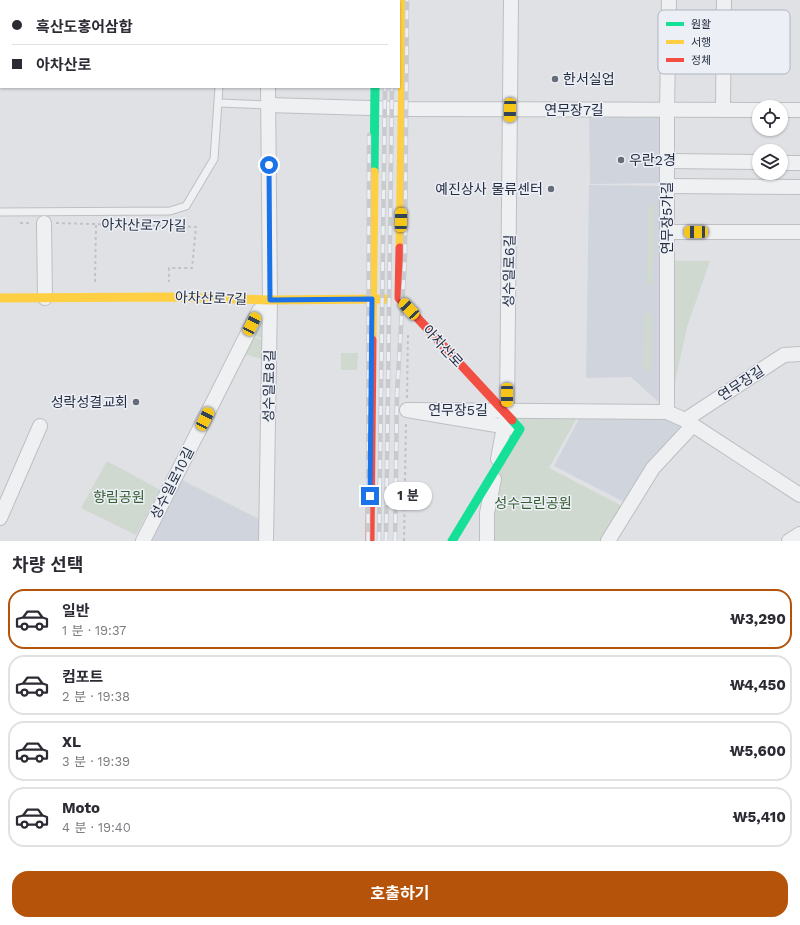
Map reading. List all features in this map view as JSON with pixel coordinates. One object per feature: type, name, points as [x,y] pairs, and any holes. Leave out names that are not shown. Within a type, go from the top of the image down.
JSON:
[{"type":"main road","points":[[399,298],[404,0]]},
{"type":"main road","points":[[370,541],[372,299],[382,108],[375,88]]},
{"type":"main road","name":"아차산로7길","points":[[0,298],[168,297],[270,300],[399,298]]},
{"type":"main road","name":"아차산로","points":[[399,298],[520,429]]},
{"type":"main road","points":[[452,541],[520,429]]},
{"type":"street","name":"성수일로6길","points":[[487,541],[487,513],[507,411],[511,0]]},
{"type":"street","name":"연무장5가길","points":[[669,0],[669,10]]},
{"type":"street","name":"연무장5가길","points":[[667,412],[668,74]]},
{"type":"street","points":[[724,74],[724,110]]},
{"type":"street","name":"성수일로8길","points":[[266,541],[270,300],[268,88]]},
{"type":"street","name":"연무장7길","points":[[268,105],[403,109],[752,110]]},
{"type":"street","points":[[788,110],[800,110]]},
{"type":"street","points":[[667,161],[752,162]]},
{"type":"street","points":[[788,163],[800,163]]},
{"type":"street","points":[[667,186],[800,187]]},
{"type":"street","points":[[44,223],[45,298]]},
{"type":"street","points":[[667,232],[800,232]]},
{"type":"street","name":"성수일로10길","points":[[143,541],[259,311],[270,300]]},
{"type":"street","name":"연무장길","points":[[689,422],[784,355],[800,354]]},
{"type":"street","name":"연무장5길","points":[[520,429],[407,410],[667,412],[689,422],[800,495]]},
{"type":"street","points":[[608,541],[652,468],[689,422]]},
{"type":"street","points":[[0,518],[40,426]]},
{"type":"street","points":[[789,541],[800,534]]},
{"type":"lane","points":[[0,212],[170,211],[186,206],[214,159],[219,88]]},
{"type":"lane","points":[[219,104],[268,105]]},
{"type":"path","name":"아차산로7가길","points":[[15,222],[196,226],[192,268],[169,268],[168,297]]},
{"type":"path","points":[[95,297],[96,224]]},
{"type":"shaded area","points":[[589,112],[664,112],[664,183],[590,184]]},
{"type":"shaded area","points":[[589,185],[662,186],[663,406],[631,377],[586,378]]},
{"type":"shaded area","points":[[581,415],[664,416],[687,426],[626,503],[554,466]]},
{"type":"shaded area","points":[[178,478],[261,520],[261,541],[147,541]]},
{"type":"green space","points":[[648,206],[654,206],[653,284],[646,284]]},
{"type":"green space","points":[[674,261],[710,261],[687,327],[672,395]]},
{"type":"green space","points":[[645,313],[652,313],[651,371],[643,371]]},
{"type":"green space","points":[[260,315],[265,316],[265,339],[252,335]]},
{"type":"green space","points":[[252,336],[265,341],[265,360],[244,354]]},
{"type":"green space","points":[[341,353],[358,353],[357,370],[341,370]]},
{"type":"green space","name":"성수근린공원","points":[[579,414],[549,468],[624,507],[603,541],[492,541],[492,513],[510,415]]},
{"type":"green space","name":"향림공원","points":[[107,461],[160,490],[136,535],[81,508]]},
{"type":"railway","points":[[395,541],[397,394],[405,258],[407,0]]},
{"type":"railway","points":[[379,541],[385,88]]},
{"type":"railway","points":[[386,541],[392,88]]},
{"type":"railway","points":[[368,541],[369,135]]},
{"type":"traffic: fast","points":[[374,172],[375,88]]},
{"type":"traffic: fast","points":[[452,541],[520,429],[512,420]]},
{"type":"traffic: slow","points":[[400,248],[404,0]]},
{"type":"traffic: slow","points":[[372,340],[374,172]]},
{"type":"traffic: slow","points":[[0,298],[168,297],[270,300],[386,299]]},
{"type":"traffic: jam","points":[[400,248],[399,298],[512,420]]},
{"type":"traffic: jam","points":[[370,541],[372,340]]},
{"type":"place","name":"한서실업","points":[[555,79]]},
{"type":"place","name":"우란2경","points":[[621,160]]},
{"type":"place","name":"예진상사 물류센터","points":[[551,189]]},
{"type":"place","name":"성락성결교회","points":[[136,402]]},
{"type":"route","points":[[269,165],[270,300],[372,299],[370,496]]}]
